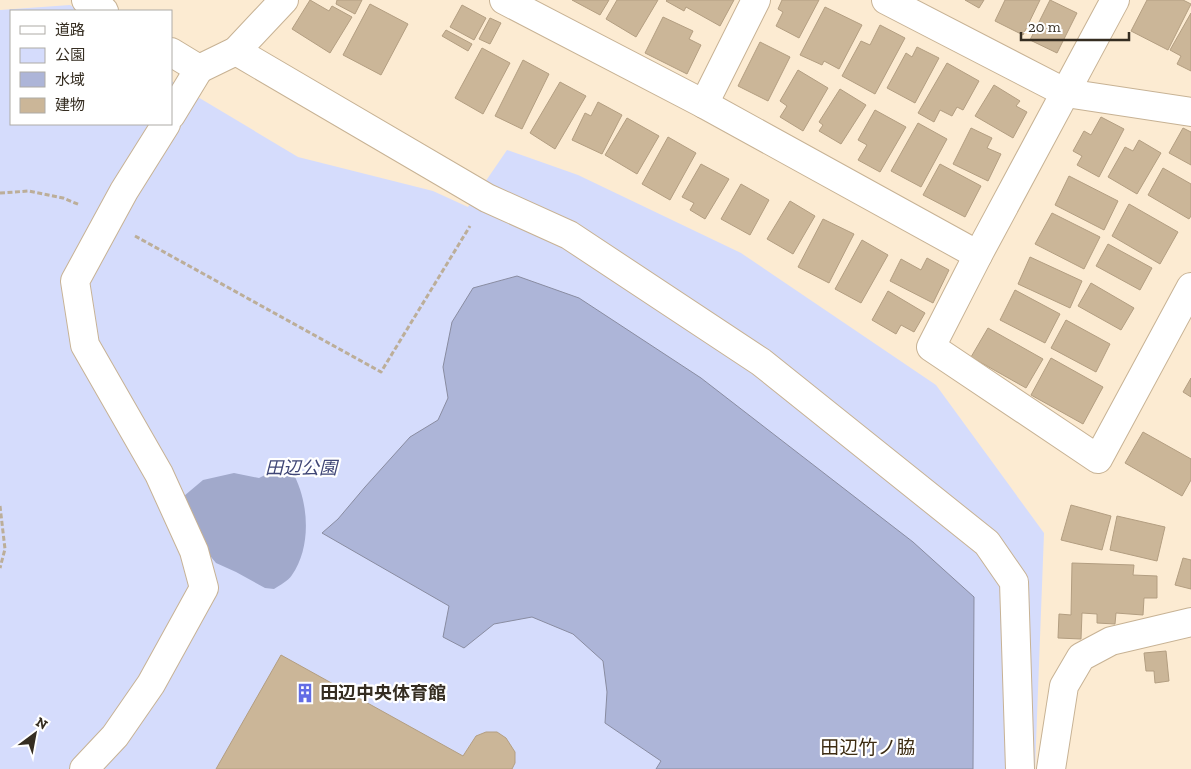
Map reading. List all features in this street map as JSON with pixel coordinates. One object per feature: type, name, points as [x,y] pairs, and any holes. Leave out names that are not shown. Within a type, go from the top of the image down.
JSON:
[{"type":"street","points":[[86,0],[102,10]]},
{"type":"street","points":[[172,113],[199,70],[236,51],[284,0]]},
{"type":"street","points":[[504,0],[704,104],[978,255]]},
{"type":"street","points":[[704,104],[756,0]]},
{"type":"street","points":[[886,0],[1066,93],[1191,112]]},
{"type":"street","points":[[1115,0],[978,255],[931,347],[1098,459],[1191,287]]},
{"type":"street","points":[[236,51],[487,198],[569,235],[761,362],[987,543],[1014,582],[1020,769]]},
{"type":"street","points":[[172,53],[199,70]]},
{"type":"street","points":[[84,769],[115,736],[150,684],[204,588],[194,551],[159,474],[85,345],[75,281],[124,191],[165,125]]},
{"type":"street","points":[[1051,769],[1064,686],[1081,657],[1111,641],[1191,622]]},
{"type":"path","points":[[0,193],[28,191],[63,198],[91,210],[107,221],[381,372],[487,198]]},
{"type":"path","points":[[0,506],[5,549],[0,568]]},
{"type":"green space","name":"田辺公園","points":[[70,5],[78,10],[10,10],[10,125],[172,125],[172,82],[298,157],[433,191],[468,207],[507,150],[578,175],[741,253],[936,385],[1044,533],[1035,769],[0,769],[0,10]]},
{"type":"shaded area","points":[[273,471],[292,471],[302,496],[306,523],[303,551],[298,563],[290,577],[274,589],[265,588],[216,563],[202,546],[184,496],[203,480],[234,473],[259,478]]},
{"type":"water","points":[[517,276],[579,298],[701,378],[913,542],[974,597],[973,769],[656,769],[661,761],[605,723],[607,692],[603,661],[573,634],[532,617],[494,624],[464,648],[443,637],[449,606],[322,533],[338,519],[410,437],[438,420],[448,398],[443,367],[452,322],[473,288]]},
{"type":"building","points":[[310,0],[329,11],[332,6],[352,17],[330,53],[292,29]]},
{"type":"building","points":[[337,0],[362,0],[355,14],[336,4]]},
{"type":"building","points":[[572,0],[609,0],[600,15]]},
{"type":"building","points":[[617,0],[658,0],[636,37],[606,19]]},
{"type":"building","points":[[667,0],[734,0],[720,26],[686,7],[684,11]]},
{"type":"building","points":[[782,0],[819,0],[799,38],[776,26],[783,12],[778,9]]},
{"type":"building","points":[[965,0],[984,0],[979,8]]},
{"type":"building","points":[[1005,0],[1040,0],[1023,35],[995,21]]},
{"type":"building","points":[[1050,0],[1077,13],[1057,53],[1030,40]]},
{"type":"building","points":[[1147,0],[1183,0],[1191,4],[1168,50],[1131,31]]},
{"type":"building","points":[[370,4],[408,24],[381,75],[343,55]]},
{"type":"building","points":[[462,5],[486,18],[474,40],[450,27]]},
{"type":"building","points":[[825,7],[862,25],[839,69],[824,61],[822,65],[800,55]]},
{"type":"building","points":[[1191,13],[1191,71],[1177,64],[1181,56],[1170,50]]},
{"type":"building","points":[[663,17],[693,31],[689,39],[701,45],[687,74],[645,53]]},
{"type":"building","points":[[490,18],[501,23],[490,44],[479,39]]},
{"type":"building","points":[[880,25],[905,38],[875,94],[842,76],[861,41],[870,45]]},
{"type":"building","points":[[446,30],[472,44],[468,51],[442,36]]},
{"type":"building","points":[[760,42],[790,57],[768,101],[738,86]]},
{"type":"building","points":[[917,47],[939,58],[915,103],[887,88],[906,53],[912,57]]},
{"type":"building","points":[[482,48],[510,63],[483,114],[455,98]]},
{"type":"building","points":[[523,60],[549,74],[522,129],[495,116]]},
{"type":"building","points":[[947,63],[979,81],[963,110],[957,107],[952,116],[940,110],[934,122],[918,113]]},
{"type":"building","points":[[798,70],[828,88],[803,131],[780,117],[787,106],[780,101]]},
{"type":"building","points":[[560,82],[586,96],[555,149],[530,133]]},
{"type":"building","points":[[994,85],[1020,101],[1016,106],[1027,112],[1013,138],[975,116]]},
{"type":"building","points":[[840,89],[866,105],[841,144],[819,131],[823,125],[819,122]]},
{"type":"building","points":[[598,102],[622,115],[602,154],[572,140],[585,113],[591,116]]},
{"type":"building","points":[[875,110],[906,127],[880,172],[858,160],[867,145],[858,140]]},
{"type":"building","points":[[1101,117],[1124,129],[1099,177],[1077,165],[1082,156],[1073,151],[1084,131],[1091,135]]},
{"type":"building","points":[[627,118],[659,136],[637,174],[605,155]]},
{"type":"building","points":[[918,123],[947,139],[921,187],[891,171]]},
{"type":"building","points":[[971,128],[992,138],[987,148],[1001,154],[988,181],[953,164]]},
{"type":"building","points":[[1183,128],[1191,132],[1191,165],[1169,153]]},
{"type":"building","points":[[668,137],[696,153],[670,200],[642,184]]},
{"type":"building","points":[[1139,140],[1161,153],[1137,194],[1108,177],[1125,147],[1133,151]]},
{"type":"building","points":[[701,164],[729,179],[705,219],[690,210],[694,203],[682,197]]},
{"type":"building","points":[[940,164],[981,186],[965,217],[923,195]]},
{"type":"building","points":[[1163,168],[1191,184],[1191,216],[1189,219],[1148,195]]},
{"type":"building","points":[[1069,176],[1118,201],[1104,230],[1055,205]]},
{"type":"building","points":[[741,184],[769,200],[750,235],[721,219]]},
{"type":"building","points":[[790,201],[815,216],[793,254],[767,239]]},
{"type":"building","points":[[1129,204],[1178,232],[1160,264],[1112,236]]},
{"type":"building","points":[[1052,213],[1100,237],[1084,269],[1035,244]]},
{"type":"building","points":[[823,219],[854,234],[829,283],[798,267]]},
{"type":"building","points":[[862,240],[888,255],[861,303],[835,289]]},
{"type":"building","points":[[1108,244],[1152,268],[1140,290],[1096,266]]},
{"type":"building","points":[[1030,257],[1082,281],[1070,308],[1018,284]]},
{"type":"building","points":[[927,258],[949,270],[933,303],[890,281],[901,259],[921,270]]},
{"type":"building","points":[[1091,283],[1134,308],[1121,330],[1078,306]]},
{"type":"building","points":[[1015,290],[1060,314],[1045,343],[1000,320]]},
{"type":"building","points":[[888,291],[925,313],[914,332],[901,325],[896,334],[872,320]]},
{"type":"building","points":[[1066,320],[1110,344],[1096,372],[1051,348]]},
{"type":"building","points":[[988,328],[1043,359],[1026,388],[971,357]]},
{"type":"building","points":[[1051,358],[1103,387],[1083,424],[1031,395]]},
{"type":"building","points":[[1191,378],[1191,397],[1183,392]]},
{"type":"building","points":[[1143,432],[1191,459],[1191,480],[1182,496],[1125,463]]},
{"type":"building","points":[[1071,505],[1111,516],[1102,550],[1061,540]]},
{"type":"building","points":[[1117,516],[1165,527],[1157,561],[1110,550]]},
{"type":"building","points":[[1183,558],[1191,560],[1191,589],[1175,585]]},
{"type":"building","points":[[1072,563],[1134,565],[1133,575],[1157,576],[1157,598],[1144,598],[1143,615],[1116,613],[1115,624],[1097,623],[1097,614],[1082,613],[1081,639],[1058,638],[1059,614],[1071,615]]},
{"type":"building","points":[[1166,651],[1169,681],[1155,683],[1154,671],[1146,671],[1144,653]]},
{"type":"building","name":"田辺中央体育館","points":[[281,655],[463,756],[476,736],[486,732],[497,732],[506,738],[515,752],[515,763],[512,769],[216,769]]},
{"type":"place","name":"田辺中央体育館","points":[[305,693]]},
{"type":"district","name":"田辺竹ノ脇","points":[[868,747]]}]
